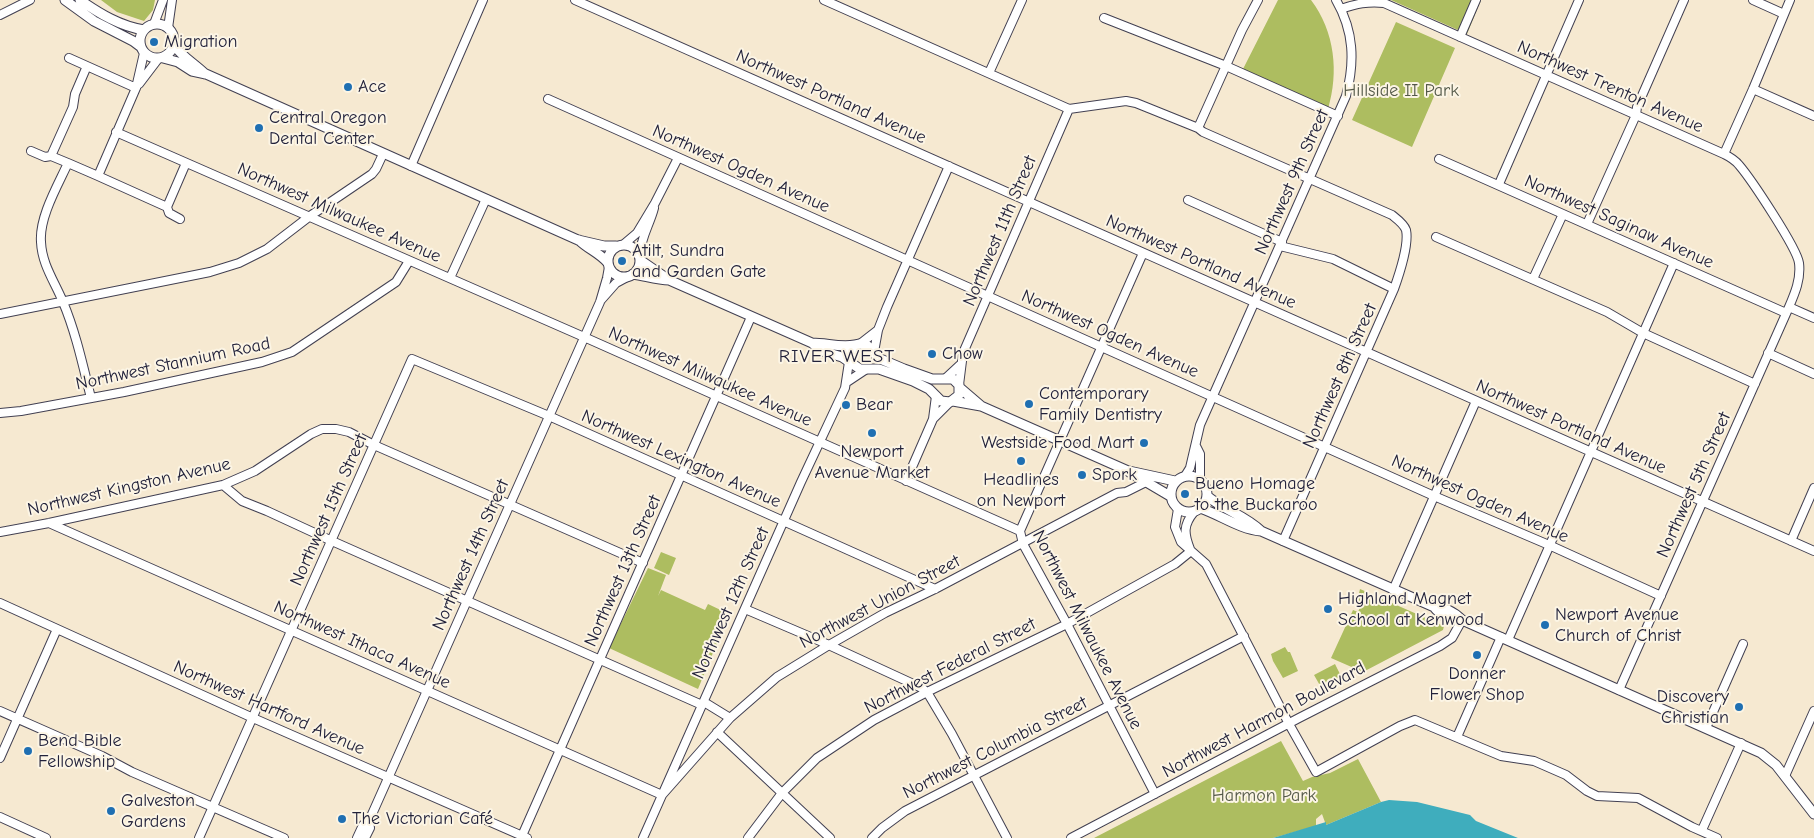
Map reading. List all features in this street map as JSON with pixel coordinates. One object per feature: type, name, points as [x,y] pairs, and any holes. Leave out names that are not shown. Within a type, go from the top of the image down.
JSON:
[{"type":"main road","points":[[65,0],[94,21],[133,41],[151,58],[178,62],[192,71],[206,74],[578,240],[604,246],[620,245],[634,248],[640,258],[669,280],[812,343],[822,351],[842,357],[855,368],[879,369],[900,375],[929,388],[941,401],[981,406],[1126,470],[1158,487],[1170,496],[1178,509],[1185,512],[1197,510],[1213,512],[1250,530],[1261,531],[1434,607],[1438,614],[1453,620],[1462,620],[1740,743],[1770,759],[1814,814]]},
{"type":"main road","points":[[80,0],[114,21],[144,30]]},
{"type":"main road","points":[[142,50],[140,36],[144,30],[154,24],[162,24],[174,35],[174,45],[172,51],[160,58]]},
{"type":"main road","points":[[174,45],[206,74]]},
{"type":"main road","points":[[578,240],[601,256],[614,274],[619,276],[647,276],[660,280],[669,280]]},
{"type":"main road","points":[[608,265],[610,253],[620,245]]},
{"type":"main road","points":[[631,275],[637,270],[640,258]]},
{"type":"main road","points":[[812,343],[823,343],[839,347],[868,346],[882,360],[904,369],[927,378],[952,379],[981,406]]},
{"type":"main road","points":[[849,362],[849,354],[858,345]]},
{"type":"main road","points":[[952,402],[959,396],[960,386]]},
{"type":"main road","points":[[1126,470],[1175,481]]},
{"type":"main road","points":[[1170,496],[1175,481],[1191,475],[1200,479],[1204,484],[1207,496],[1206,501],[1197,510]]},
{"type":"main road","points":[[1207,496],[1217,504],[1253,523],[1261,531]]},
{"type":"street","points":[[0,15],[30,0]]},
{"type":"street","points":[[154,24],[164,0]]},
{"type":"street","points":[[168,28],[172,0]]},
{"type":"street","points":[[411,166],[483,0]]},
{"type":"street","name":"Northwest Portland Avenue","points":[[575,0],[1814,551]]},
{"type":"street","points":[[824,0],[1069,109],[1130,102],[1198,128],[1203,132],[1309,179]]},
{"type":"street","points":[[989,73],[1022,0]]},
{"type":"street","points":[[1198,128],[1242,30],[1258,0]]},
{"type":"street","points":[[1336,0],[1341,9]]},
{"type":"street","points":[[1460,37],[1476,0]]},
{"type":"street","points":[[1499,184],[1579,0]]},
{"type":"street","points":[[1586,224],[1636,115],[1637,107],[1684,0]]},
{"type":"street","points":[[1753,0],[1784,14]]},
{"type":"street","points":[[1724,154],[1790,0]]},
{"type":"street","name":"Northwest Trenton Avenue","points":[[1341,9],[1359,3],[1384,3],[1724,154],[1738,164],[1749,178],[1799,260],[1799,277],[1796,291]]},
{"type":"street","name":"Northwest 9th Street","points":[[1185,476],[1190,468],[1200,425],[1346,96],[1352,66],[1351,45],[1341,9]]},
{"type":"street","points":[[1104,18],[1226,66],[1338,116]]},
{"type":"street","points":[[136,88],[142,50]]},
{"type":"street","points":[[69,58],[136,88]]},
{"type":"street","points":[[98,176],[136,88],[160,58]]},
{"type":"street","points":[[51,156],[73,107],[75,94],[87,66]]},
{"type":"street","points":[[1753,89],[1814,116]]},
{"type":"street","name":"Northwest Ogden Avenue","points":[[548,99],[1661,596]]},
{"type":"street","name":"Northwest 11th Street","points":[[960,386],[960,365],[963,353],[1069,109]]},
{"type":"street","name":"Northwest Milwaukee Avenue","points":[[116,132],[1020,531],[1023,544],[1067,624],[1155,794]]},
{"type":"street","points":[[31,151],[46,157],[51,156],[167,207]]},
{"type":"street","points":[[0,314],[210,272],[239,262],[268,249],[310,216],[372,174],[384,154]]},
{"type":"street","points":[[620,245],[637,233],[655,204],[678,158]]},
{"type":"street","name":"Northwest Saginaw Avenue","points":[[1440,158],[1674,263],[1788,310],[1814,318]]},
{"type":"street","points":[[68,163],[49,204],[44,220],[41,241],[47,270],[63,302],[80,350],[91,398]]},
{"type":"street","points":[[180,219],[169,214],[167,207],[186,163]]},
{"type":"street","points":[[875,353],[878,330],[949,166]]},
{"type":"street","name":"Northwest 8th Street","points":[[1283,541],[1394,289],[1404,253],[1406,230],[1399,220],[1392,215],[1309,179]]},
{"type":"street","points":[[450,278],[486,199]]},
{"type":"street","points":[[1188,200],[1281,244],[1333,260],[1394,289]]},
{"type":"street","points":[[640,258],[640,248],[651,221],[655,204]]},
{"type":"street","points":[[1534,278],[1563,214]]},
{"type":"street","points":[[1436,237],[1534,278],[1606,312],[1643,333],[1755,384]]},
{"type":"street","points":[[1020,531],[1143,253]]},
{"type":"street","name":"Northwest Stannium Road","points":[[0,413],[21,411],[124,392],[252,364],[292,352],[396,282],[409,261]]},
{"type":"street","points":[[1457,737],[1549,545],[1674,263]]},
{"type":"street","name":"Northwest 14th Street","points":[[365,838],[370,828],[369,821],[388,777],[600,302],[608,278],[608,265]]},
{"type":"street","name":"Northwest 14th Street","points":[[600,302],[616,283],[631,275]]},
{"type":"street","name":"Northwest 5th Street","points":[[1620,690],[1796,291]]},
{"type":"street","name":"Northwest 13th Street","points":[[524,837],[752,317]]},
{"type":"street","points":[[858,345],[878,330]]},
{"type":"street","points":[[1768,353],[1814,374]]},
{"type":"street","name":"Northwest Lexington Avenue","points":[[412,359],[549,416],[936,589]]},
{"type":"street","name":"Northwest 15th Street","points":[[199,838],[412,359]]},
{"type":"street","name":"Northwest 12th Street","points":[[643,838],[847,382],[849,362]]},
{"type":"street","name":"Northwest 11th Street","points":[[943,379],[960,365]]},
{"type":"street","points":[[847,382],[868,370]]},
{"type":"street","points":[[906,481],[933,419],[935,394]]},
{"type":"street","points":[[933,419],[952,402]]},
{"type":"street","points":[[1393,590],[1476,402]]},
{"type":"street","name":"Northwest Kingston Avenue","points":[[0,532],[223,485],[255,471],[311,434],[322,429],[336,429],[349,432],[374,445],[643,563]]},
{"type":"street","name":"Northwest 9th Street","points":[[1196,446],[1200,454],[1200,479]]},
{"type":"street","name":"Northwest Union Street","points":[[662,795],[730,718],[777,677],[885,613],[1023,544],[1117,493],[1126,492],[1146,482]]},
{"type":"street","points":[[223,485],[242,501],[600,660],[703,703],[730,718]]},
{"type":"street","points":[[1791,541],[1814,488]]},
{"type":"street","points":[[1178,509],[1176,521],[1177,534],[1181,542],[1206,564],[1316,772],[1415,720],[1505,758],[1534,761],[1566,775],[1597,796],[1638,798],[1717,838]]},
{"type":"street","points":[[1191,551],[1185,537],[1185,530],[1188,518],[1197,510]]},
{"type":"street","name":"Northwest Ithaca Avenue","points":[[49,523],[662,795]]},
{"type":"street","name":"Northwest Federal Street","points":[[748,838],[782,793],[817,758],[874,720],[1067,624],[1176,564],[1191,551]]},
{"type":"street","name":"Northwest Hartford Avenue","points":[[0,604],[252,718],[524,837]]},
{"type":"street","points":[[745,609],[881,668],[927,692],[952,734],[1006,838]]},
{"type":"street","name":"Northwest Harmon Boulevard","points":[[1071,838],[1440,646],[1452,638],[1462,620]]},
{"type":"street","points":[[0,758],[57,629]]},
{"type":"street","name":"Northwest Columbia Street","points":[[872,838],[905,811],[1244,636]]},
{"type":"street","points":[[1706,728],[1742,644]]},
{"type":"street","points":[[0,711],[102,756],[132,772],[284,838]]},
{"type":"street","points":[[1785,776],[1814,711]]},
{"type":"street","points":[[718,732],[830,838]]},
{"type":"street","points":[[1702,830],[1740,743]]},
{"type":"street","points":[[0,817],[46,838]]},
{"type":"street","name":"Northwest 14th Street","points":[[357,838],[363,825],[369,821]]},
{"type":"green space","points":[[101,0],[155,0],[153,10],[144,21],[117,12]]},
{"type":"green space","name":"Hillside II Park","points":[[1278,0],[1311,0],[1325,25],[1333,53],[1334,67],[1328,109],[1242,71]]},
{"type":"green space","points":[[1391,0],[1481,0],[1467,34]]},
{"type":"green space","name":"Hillside II Park","points":[[1396,22],[1455,48],[1412,147],[1352,120]]},
{"type":"green space","points":[[661,552],[676,558],[669,575],[654,568]]},
{"type":"green space","points":[[648,568],[666,575],[658,596],[661,590],[705,610],[708,604],[729,614],[698,689],[609,648]]},
{"type":"green space","points":[[1360,589],[1444,626],[1443,630],[1363,672],[1331,658],[1353,610],[1358,612],[1361,605],[1357,602]]},
{"type":"green space","points":[[1285,647],[1290,652],[1298,671],[1283,678],[1271,654]]},
{"type":"green space","points":[[1335,664],[1342,678],[1322,689],[1314,675]]},
{"type":"green space","name":"Harmon Park","points":[[1281,741],[1303,781],[1330,773],[1358,759],[1381,802],[1326,825],[1322,814],[1316,819],[1316,826],[1273,838],[1094,838]]},
{"type":"water","points":[[1389,800],[1417,802],[1470,815],[1476,821],[1518,838],[1273,838],[1326,822],[1326,825]]},
{"type":"place","name":"Migration","points":[[154,42]]},
{"type":"place","name":"Ace","points":[[348,87]]},
{"type":"place","name":"Central Oregon Dental Center","points":[[259,128]]},
{"type":"place","name":"Atilt, Sundra and Garden Gate","points":[[622,261]]},
{"type":"place","name":"Chow","points":[[932,354]]},
{"type":"place","name":"Contemporary Family Dentistry","points":[[1029,404]]},
{"type":"place","name":"Bear","points":[[846,405]]},
{"type":"place","name":"Newport Avenue Market","points":[[872,433]]},
{"type":"place","name":"Westside Food Mart","points":[[1144,443]]},
{"type":"place","name":"Headlines on Newport","points":[[1021,461]]},
{"type":"place","name":"Spork","points":[[1082,475]]},
{"type":"place","name":"Bueno Homage to the Buckaroo","points":[[1185,494]]},
{"type":"place","name":"Highland Magnet School at Kenwood","points":[[1328,609]]},
{"type":"place","name":"Newport Avenue Church of Christ","points":[[1545,625]]},
{"type":"place","name":"Donner Flower Shop","points":[[1477,655]]},
{"type":"place","name":"Discovery Christian","points":[[1739,707]]},
{"type":"place","name":"Bend Bible Fellowship","points":[[28,751]]},
{"type":"place","name":"Galveston Gardens","points":[[111,811]]},
{"type":"place","name":"The Victorian Café","points":[[342,819]]},
{"type":"district","name":"RIVER WEST","points":[[837,357]]}]
